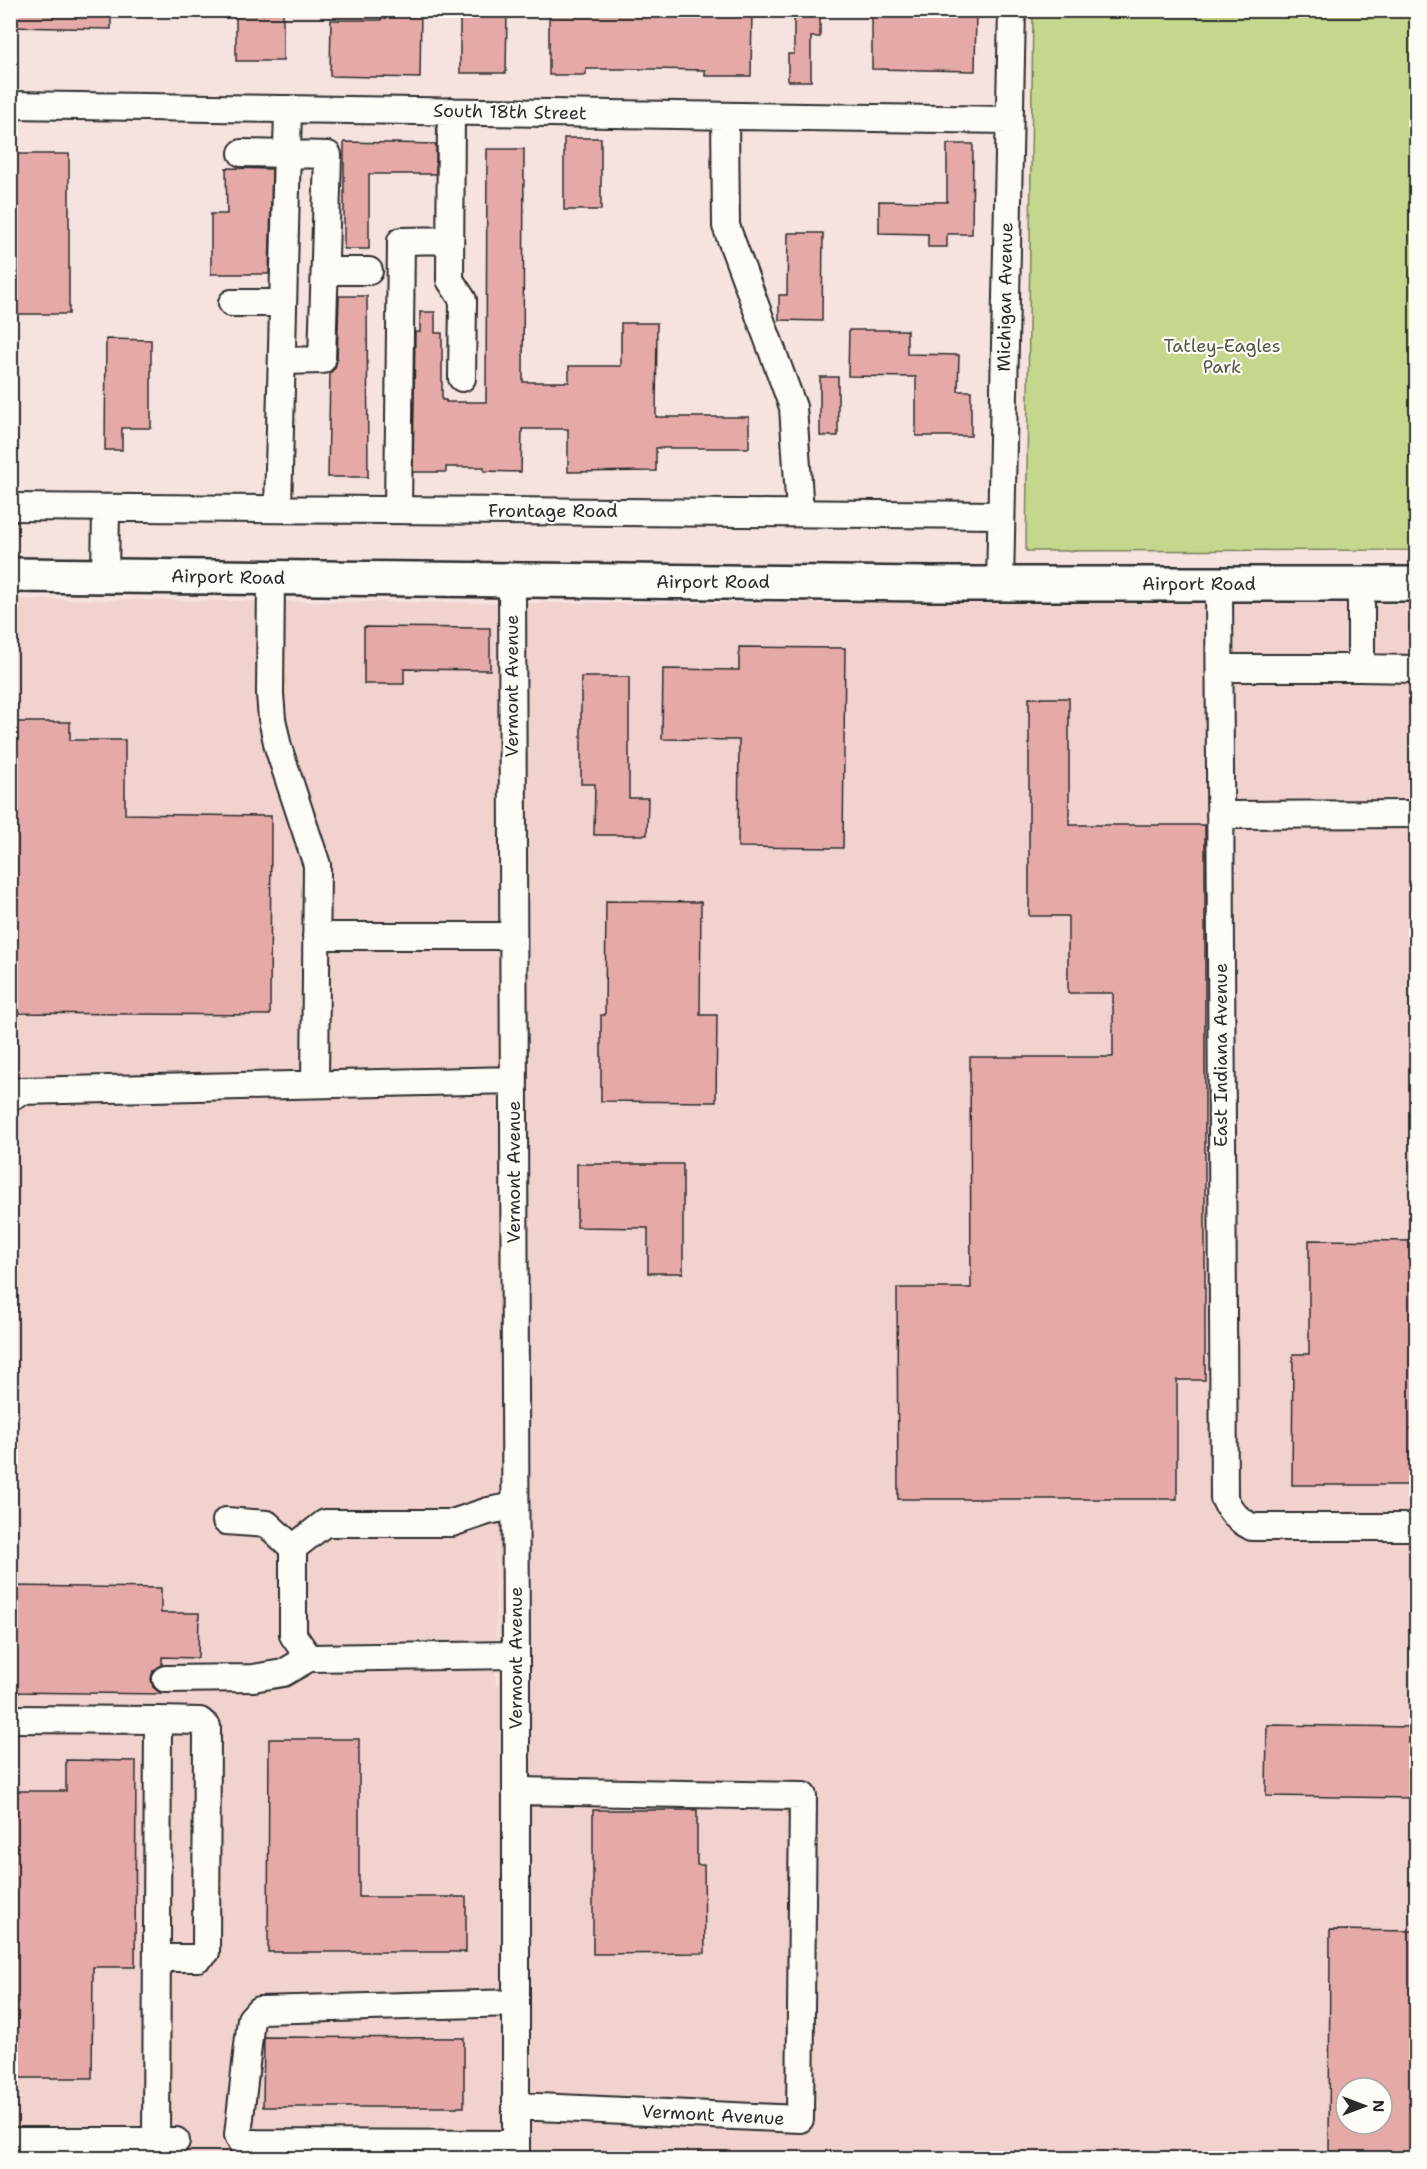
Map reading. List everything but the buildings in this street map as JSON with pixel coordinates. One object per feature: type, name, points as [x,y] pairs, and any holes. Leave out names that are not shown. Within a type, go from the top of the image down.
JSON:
[{"type":"main road","name":"Airport Road","points":[[10,575],[1000,584],[1416,584]]},
{"type":"street","name":"Michigan Avenue","points":[[1000,584],[1012,10]]},
{"type":"street","name":"South 18th Street","points":[[10,105],[1010,120]]},
{"type":"street","points":[[278,509],[288,109]]},
{"type":"street","points":[[451,111],[450,280],[462,300],[462,378]]},
{"type":"street","points":[[724,116],[726,226],[793,407],[800,512]]},
{"type":"street","points":[[242,153],[328,155],[322,360],[282,361]]},
{"type":"street","points":[[398,510],[401,241],[450,240]]},
{"type":"street","points":[[325,271],[369,271]]},
{"type":"street","points":[[231,303],[283,303]]},
{"type":"street","name":"Frontage Road","points":[[10,507],[1000,515]]},
{"type":"street","points":[[105,576],[106,508]]},
{"type":"street","points":[[272,578],[270,694],[272,719],[278,747],[317,865],[315,1084]]},
{"type":"street","name":"Vermont Avenue","points":[[512,580],[517,1791],[802,1796],[800,2119],[516,2106]]},
{"type":"street","name":"East Indiana Avenue","points":[[1219,584],[1222,1484],[1224,1498],[1230,1511],[1239,1521],[1252,1527],[1416,1527]]},
{"type":"street","points":[[1360,668],[1361,584]]},
{"type":"street","points":[[1220,668],[1416,669]]},
{"type":"street","points":[[1220,815],[1416,814]]},
{"type":"street","points":[[316,936],[513,936]]},
{"type":"street","points":[[10,1098],[20,1091],[514,1080]]},
{"type":"street","points":[[293,1548],[325,1523],[452,1523],[489,1511],[515,1506]]},
{"type":"street","points":[[226,1521],[267,1524],[293,1548],[293,1635],[309,1659]]},
{"type":"street","points":[[166,1679],[253,1678],[283,1673],[309,1659],[516,1654]]},
{"type":"street","points":[[10,1719],[200,1721],[207,1727],[206,1952],[198,1958],[158,1958]]},
{"type":"street","points":[[10,2141],[166,2141],[158,1958],[158,1720]]},
{"type":"street","points":[[516,2003],[259,2010],[250,2019],[238,2135],[242,2143],[516,2151],[517,1791]]},
{"type":"shaded area","points":[[10,599],[504,603],[1416,604],[1416,2158],[11,2158]],"holes":[[[497,1547],[499,1686],[496,1686]]]},
{"type":"green space","name":"Tatley-Eagles Park","points":[[1033,11],[1416,11],[1416,550],[1026,551]]}]
